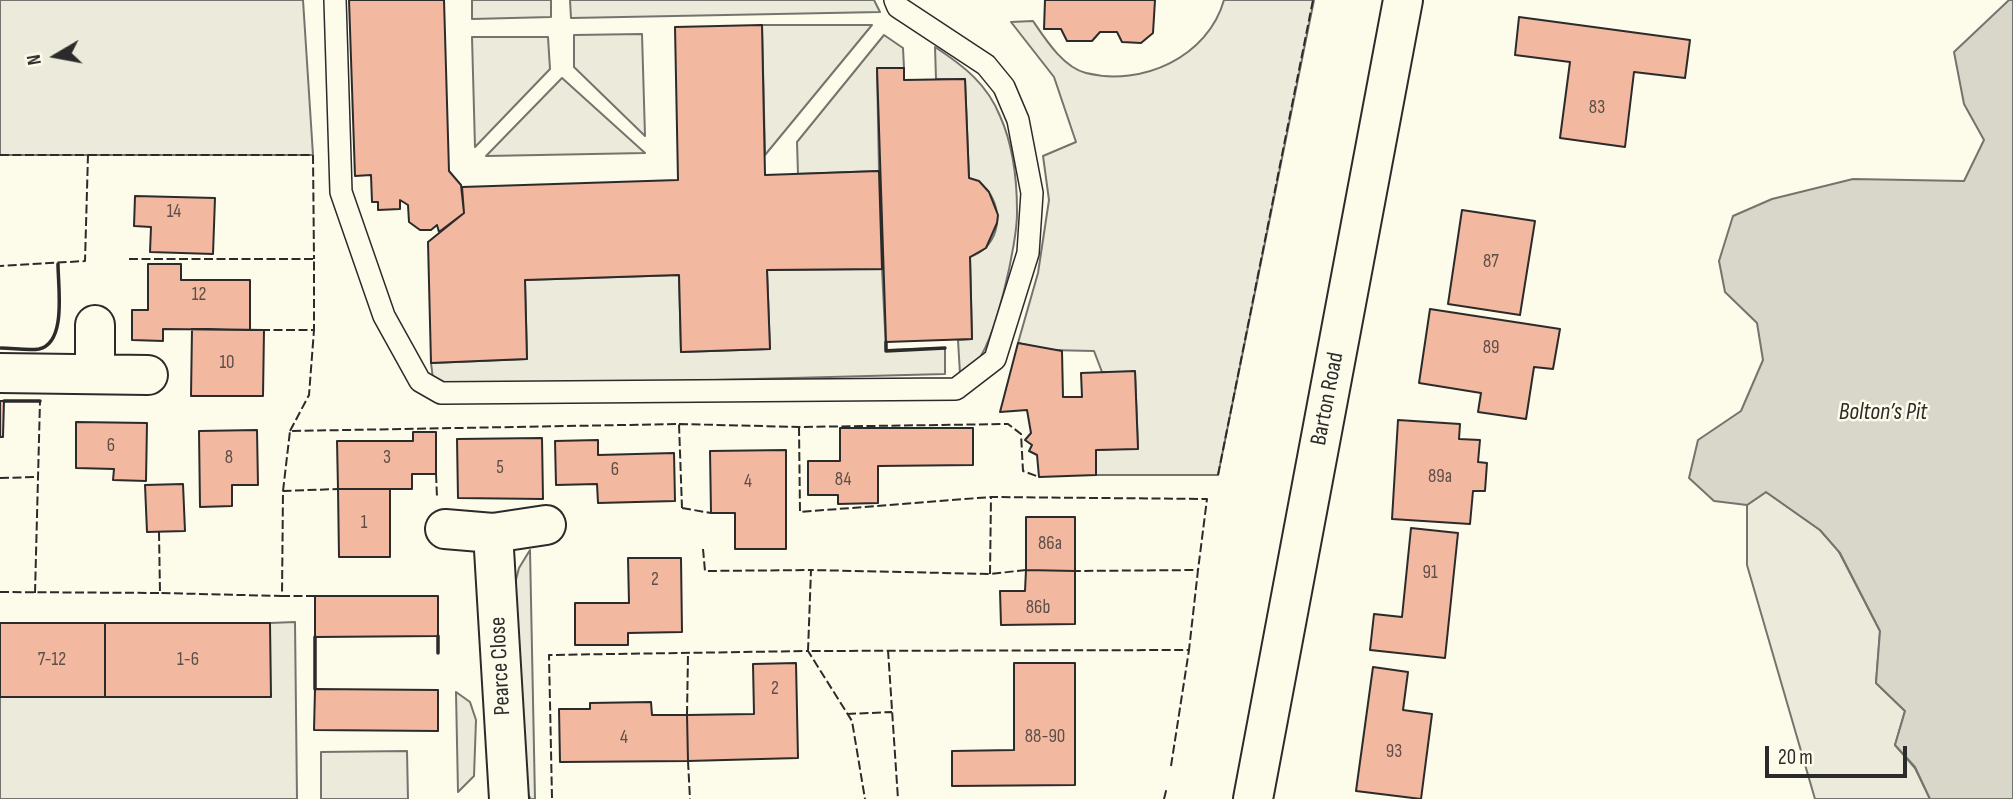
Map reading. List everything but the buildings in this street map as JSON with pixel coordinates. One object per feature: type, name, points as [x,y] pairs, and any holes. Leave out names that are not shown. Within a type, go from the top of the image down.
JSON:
[{"type":"main road","name":"Barton Road","points":[[1253,799],[1403,0]]},
{"type":"main road","points":[[95,325],[95,374]]},
{"type":"main road","points":[[0,373],[148,375]]},
{"type":"main road","points":[[445,529],[494,533],[546,525]]},
{"type":"main road","name":"Pearce Close","points":[[494,533],[509,799]]},
{"type":"lane","points":[[335,0],[341,192],[384,316],[420,381],[441,393],[957,389],[995,359],[1028,253],[1032,193],[1018,120],[1004,87],[986,65],[898,7],[895,0]]},
{"type":"shaded area","points":[[0,0],[303,0],[313,155],[0,155]]},
{"type":"shaded area","points":[[472,0],[551,0],[551,17],[472,19]]},
{"type":"shaded area","points":[[570,0],[874,0],[880,12],[571,18]]},
{"type":"shaded area","points":[[1224,0],[1314,0],[1218,475],[1096,475],[1096,450],[1138,448],[1135,372],[1102,372],[1094,351],[1049,350],[1018,343],[1038,273],[1049,200],[1043,156],[1076,142],[1054,77],[1011,22],[1033,21],[1056,52],[1078,70],[1107,76],[1129,76],[1170,63],[1188,52],[1204,37],[1216,20]]},
{"type":"shaded area","points":[[762,25],[872,25],[765,155]]},
{"type":"shaded area","points":[[642,34],[645,136],[574,67],[574,35]]},
{"type":"shaded area","points":[[884,35],[903,48],[904,68],[877,68],[879,171],[798,174],[797,142]]},
{"type":"shaded area","points":[[472,37],[548,37],[550,69],[475,147]]},
{"type":"shaded area","points":[[935,47],[974,77],[995,105],[1008,139],[1016,187],[1014,245],[1004,292],[982,354],[974,365],[960,374],[958,340],[972,339],[970,257],[992,239],[997,219],[993,199],[987,190],[969,178],[965,79],[936,79]]},
{"type":"shaded area","points":[[562,78],[645,153],[486,156]]},
{"type":"shaded area","points":[[882,269],[886,350],[945,348],[945,374],[446,387],[433,379],[431,363],[527,359],[525,280],[679,275],[681,352],[770,349],[767,270]]},
{"type":"shaded area","points":[[1766,492],[1820,530],[1838,550],[1880,631],[1876,683],[1905,711],[1895,745],[1915,768],[1930,799],[1815,799],[1747,565],[1747,505]]},
{"type":"shaded area","points":[[530,550],[535,799],[531,799],[523,787],[513,591],[519,568]]},
{"type":"shaded area","points":[[295,622],[297,799],[0,799],[0,697],[270,697],[270,623]]},
{"type":"shaded area","points":[[456,692],[470,702],[476,720],[474,776],[458,792]]},
{"type":"shaded area","points":[[407,751],[408,799],[321,799],[321,752]]},
{"type":"water","name":"Bolton’s Pit","points":[[2009,0],[2013,0],[2013,799],[1930,799],[1915,767],[1895,745],[1905,711],[1876,683],[1880,631],[1840,553],[1820,530],[1766,492],[1747,505],[1714,501],[1689,478],[1698,440],[1741,411],[1763,360],[1757,323],[1725,292],[1719,261],[1733,216],[1772,199],[1853,179],[1964,181],[1984,140],[1964,104],[1954,52]]},
{"type":"fence","points":[[1218,475],[1313,0]]},
{"type":"fence","points":[[0,155],[88,155],[85,261],[0,266]]},
{"type":"fence","points":[[88,155],[313,155],[314,259]]},
{"type":"fence","points":[[129,259],[314,259],[314,330],[264,330]]},
{"type":"fence","points":[[290,431],[309,395],[314,330]]},
{"type":"fence","points":[[35,593],[40,401]]},
{"type":"fence","points":[[679,424],[799,427],[1008,424],[1021,434],[1023,471],[1039,477]]},
{"type":"fence","points":[[283,491],[290,431],[679,424],[682,508]]},
{"type":"fence","points":[[799,427],[800,512],[991,497]]},
{"type":"fence","points":[[436,474],[437,497]]},
{"type":"fence","points":[[0,478],[37,477]]},
{"type":"fence","points":[[315,596],[282,596],[283,491],[338,489]]},
{"type":"fence","points":[[990,574],[991,497],[1207,499],[1198,570]]},
{"type":"fence","points":[[682,508],[711,513]]},
{"type":"fence","points":[[159,532],[160,593],[282,596]]},
{"type":"fence","points":[[703,549],[705,571],[811,570]]},
{"type":"fence","points":[[1026,570],[990,574],[811,570],[808,651],[1189,650],[1198,570],[1075,571]]},
{"type":"fence","points":[[0,592],[160,593]]},
{"type":"fence","points":[[888,650],[898,799]]},
{"type":"fence","points":[[1171,766],[1189,650]]},
{"type":"fence","points":[[552,798],[549,655],[808,651],[852,721],[865,799]]},
{"type":"fence","points":[[687,715],[688,654]]},
{"type":"fence","points":[[847,714],[892,712]]},
{"type":"fence","points":[[688,761],[690,799]]},
{"type":"fence","points":[[1164,799],[1167,787]]},
{"type":"wall","points":[[1,348],[25,350],[48,345],[54,336],[59,313],[58,264]]},
{"type":"wall","points":[[886,342],[886,351],[945,348]]},
{"type":"wall","points":[[4,401],[40,401]]},
{"type":"wall","points":[[438,636],[438,653]]},
{"type":"wall","points":[[315,637],[315,689]]}]
